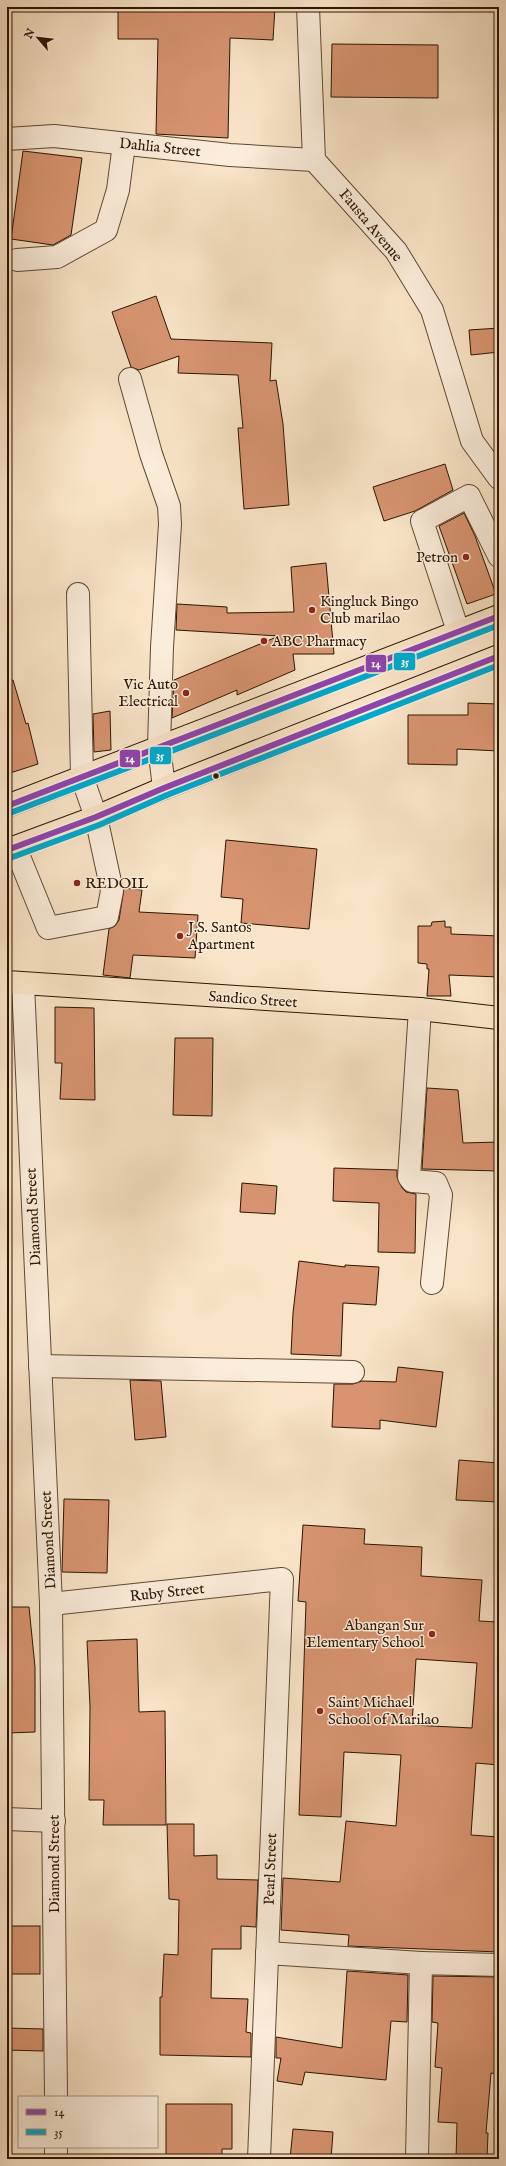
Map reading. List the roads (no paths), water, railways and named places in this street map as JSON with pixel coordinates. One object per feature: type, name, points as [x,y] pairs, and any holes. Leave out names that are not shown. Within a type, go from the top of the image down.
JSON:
[{"type":"main road","points":[[7,806],[159,746],[499,616]]},
{"type":"main road","points":[[11,848],[96,817],[164,788],[499,656]]},
{"type":"main road","name":"Sandico Street","points":[[15,983],[420,1009],[499,1018]]},
{"type":"street","points":[[308,7],[314,160]]},
{"type":"street","name":"Dahlia Street","points":[[7,139],[54,136],[230,154],[314,160]]},
{"type":"street","points":[[17,260],[57,257],[106,230],[118,190],[124,144]]},
{"type":"street","name":"Fausta Avenue","points":[[314,160],[396,251],[432,310],[472,441],[499,478]]},
{"type":"street","points":[[130,379],[151,454],[169,506],[170,524],[162,646],[159,746],[164,788]]},
{"type":"street","points":[[458,631],[422,521],[469,496],[499,556]]},
{"type":"street","points":[[11,848],[48,928],[107,917],[112,891],[96,817],[82,777],[78,594]]},
{"type":"street","name":"Diamond Street","points":[[15,983],[40,1366],[51,1604],[56,2096]]},
{"type":"street","points":[[420,1009],[409,1177],[412,1181],[436,1184],[441,1195],[432,1284]]},
{"type":"street","points":[[40,1366],[353,1372]]},
{"type":"street","name":"Ruby Street","points":[[51,1604],[282,1580]]},
{"type":"street","name":"Pearl Street","points":[[259,2159],[282,1580]]},
{"type":"street","points":[[7,1818],[54,1821]]},
{"type":"street","points":[[267,1953],[422,1963],[499,1965]]},
{"type":"street","points":[[416,2159],[422,1963]]},
{"type":"street","points":[[56,2148],[56,2159]]},
{"type":"place","name":"Petron","points":[[466,557]]},
{"type":"place","name":"Kingluck Bingo Club marilao","points":[[312,610]]},
{"type":"place","name":"ABC Pharmacy","points":[[264,641]]},
{"type":"place","name":"Vic Auto Electrical","points":[[186,693]]},
{"type":"place","name":"REDOIL","points":[[77,883]]},
{"type":"place","name":"J.S. Santos Apartment","points":[[180,936]]},
{"type":"place","name":"Abangan Sur Elementary School","points":[[432,1634]]},
{"type":"place","name":"Saint Michael School of Marilao","points":[[320,1711]]}]
